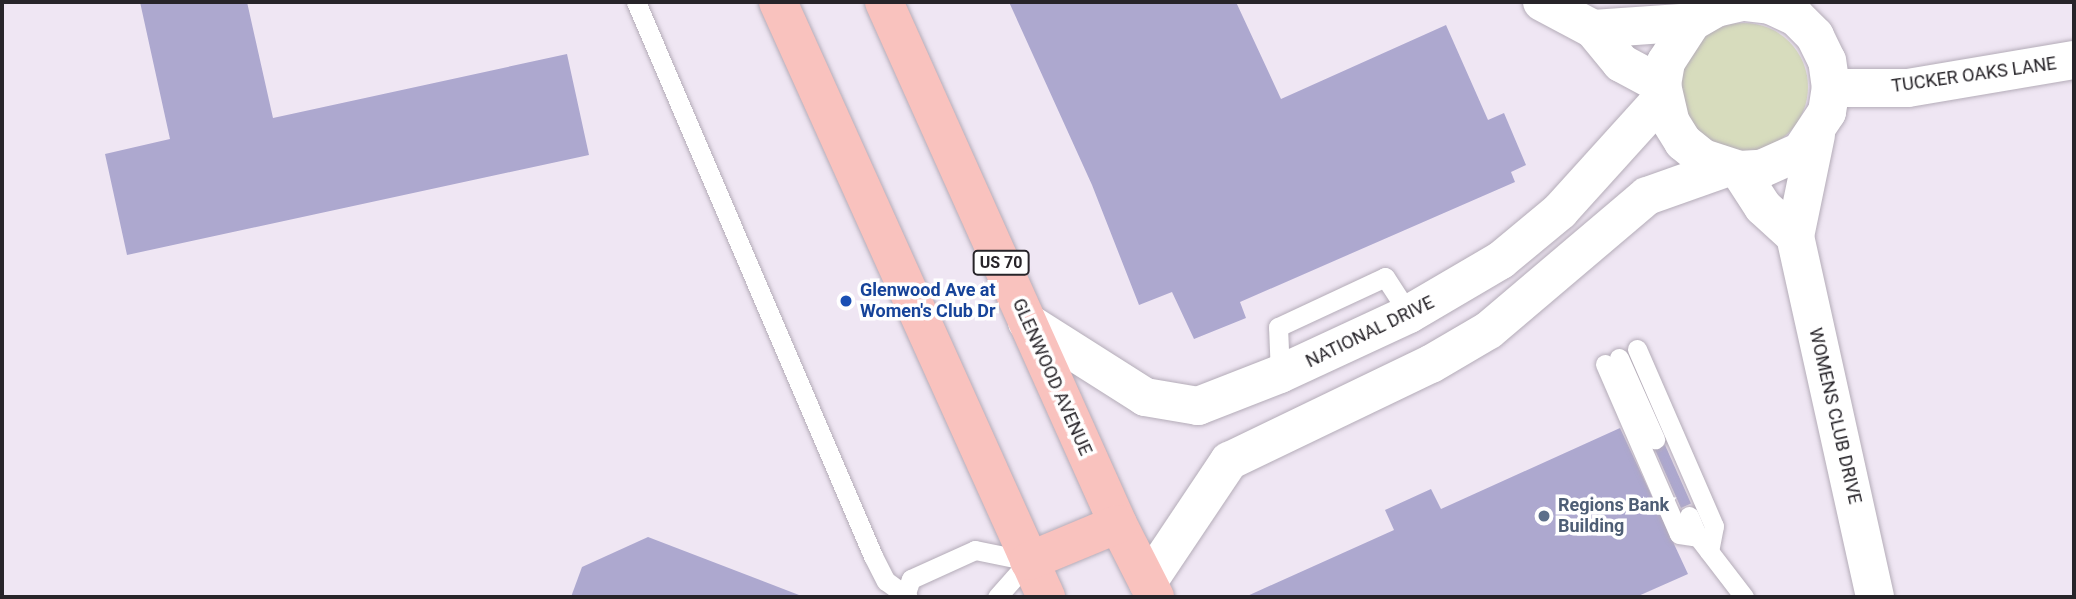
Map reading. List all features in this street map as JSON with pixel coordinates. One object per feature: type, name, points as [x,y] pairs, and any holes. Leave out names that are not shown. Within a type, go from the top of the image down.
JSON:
[{"type":"main road","points":[[778,2],[1045,597]]},
{"type":"main road","name":"GLENWOOD AVENUE","points":[[884,2],[1118,524],[1152,589]]},
{"type":"main road","points":[[1029,561],[1118,524]]},
{"type":"street","points":[[1542,2],[1592,29],[1621,63],[1662,91]]},
{"type":"street","points":[[1152,589],[1229,461],[1432,364],[1489,330],[1647,197],[1733,169],[1782,162],[1816,135],[1827,113],[1831,88],[1827,61],[1815,36],[1796,17],[1734,6],[1592,29]]},
{"type":"street","points":[[1734,6],[1676,40],[1662,91],[1670,121],[1683,142],[1703,158],[1733,169],[1763,207],[1794,236]]},
{"type":"street","name":"TUCKER OAKS LANE","points":[[1831,88],[1908,88],[2074,60]]},
{"type":"street","name":"NATIONAL DRIVE","points":[[1027,322],[1145,397],[1198,406],[1280,374],[1409,314],[1501,260],[1560,211],[1662,91]]},
{"type":"street","name":"WOMENS CLUB DRIVE","points":[[1816,135],[1794,236],[1875,597]]},
{"type":"lane","points":[[636,2],[873,556],[886,580],[906,596],[911,579],[975,550],[1029,561]]},
{"type":"lane","points":[[1637,349],[1714,526],[1704,544]]},
{"type":"lane","points":[[1655,439],[1612,361],[1679,534],[1704,544]]},
{"type":"lane","points":[[1689,516],[1704,544],[1744,597]]},
{"type":"lane","points":[[997,597],[1029,561]]},
{"type":"green space","points":[[1744,23],[1769,28],[1790,41],[1803,62],[1808,87],[1803,112],[1790,133],[1769,146],[1744,151],[1719,146],[1698,133],[1685,112],[1680,87],[1685,62],[1698,41],[1719,28]]},
{"type":"building","points":[[140,2],[247,2],[273,118],[567,54],[589,155],[127,255],[105,154],[170,139]]},
{"type":"building","points":[[1009,2],[1236,2],[1281,99],[1446,25],[1488,120],[1504,113],[1526,165],[1511,172],[1515,182],[1240,302],[1246,318],[1194,339],[1172,292],[1139,305],[1092,185]]},
{"type":"building","name":"Regions Bank Building","points":[[1620,428],[1688,574],[1636,597],[1245,597],[1394,530],[1385,510],[1431,489],[1441,509]]},
{"type":"building","points":[[1665,445],[1691,503],[1681,508],[1655,449]]},
{"type":"building","points":[[648,537],[799,597],[571,597],[582,567]]},
{"type":"place","name":"Glenwood Ave at Women's Club Dr","points":[[846,301]]},
{"type":"place","name":"Regions Bank Building","points":[[1544,516]]}]
